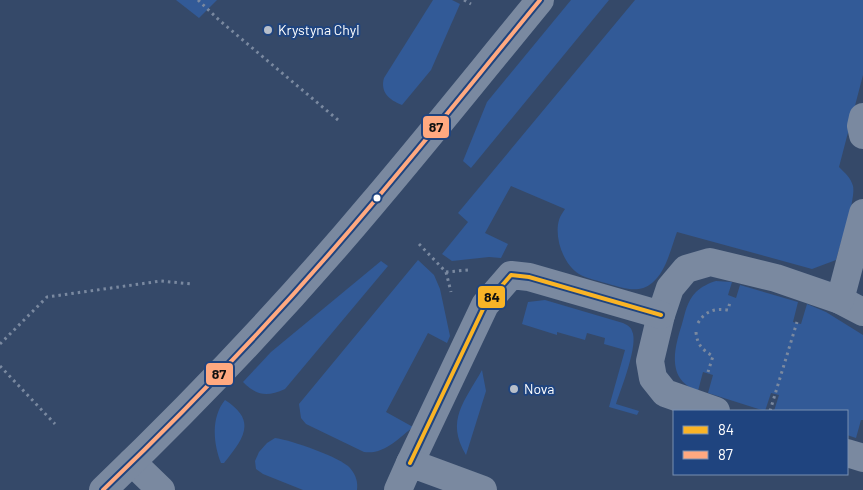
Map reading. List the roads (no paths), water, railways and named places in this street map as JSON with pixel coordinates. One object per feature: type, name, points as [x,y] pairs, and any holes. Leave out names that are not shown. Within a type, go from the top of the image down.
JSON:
[{"type":"street","points":[[481,72],[523,0]]},
{"type":"street","points":[[103,490],[224,369],[314,272],[372,205],[540,0]]},
{"type":"street","points":[[863,116],[861,126],[863,135]]},
{"type":"street","points":[[707,409],[665,394],[653,378],[650,361],[661,315],[670,288],[686,269],[710,262],[807,288],[852,306],[863,213]]},
{"type":"street","points":[[398,490],[464,346],[485,305],[511,275],[529,277],[661,315]]},
{"type":"street","points":[[848,453],[863,458]]},
{"type":"street","points":[[132,462],[161,490]]},
{"type":"street","points":[[410,463],[483,490]]},
{"type":"place","name":"Krystyna Chyl","points":[[268,30]]},
{"type":"place","name":"Nova","points":[[514,389]]}]
